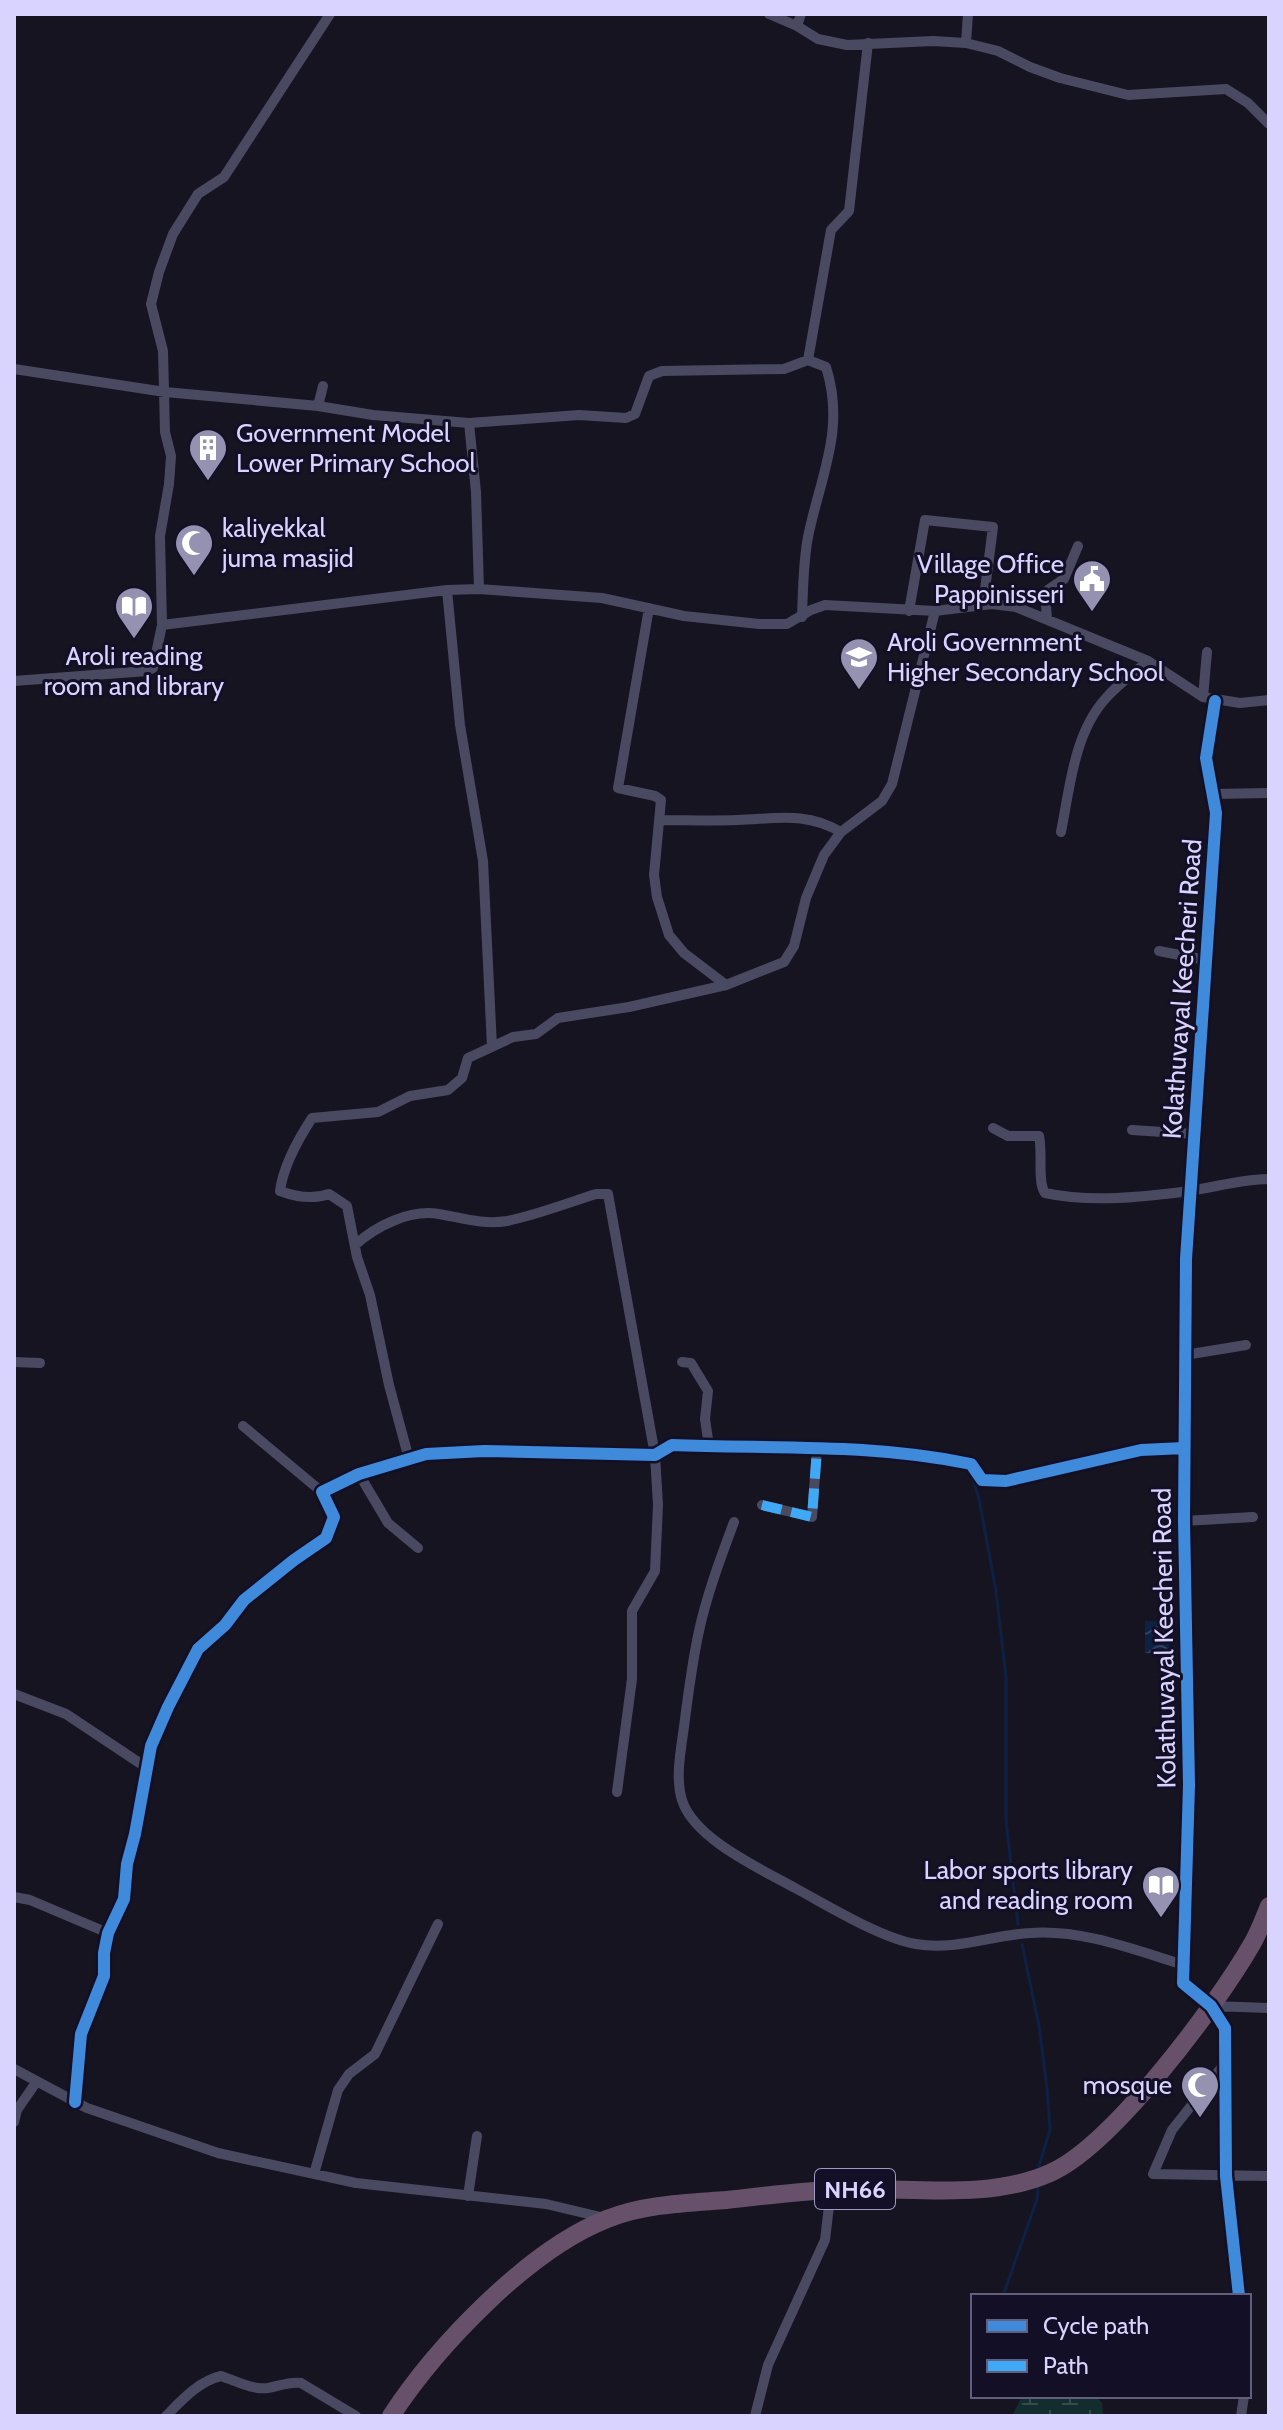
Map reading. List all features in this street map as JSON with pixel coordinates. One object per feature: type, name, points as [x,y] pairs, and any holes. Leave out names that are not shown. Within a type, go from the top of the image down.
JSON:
[{"type":"highway","name":"NH66","points":[[391,2416],[437,2354],[492,2299],[543,2257],[584,2230],[608,2219],[640,2209],[831,2189],[991,2188],[1051,2173],[1084,2153],[1129,2107],[1211,2006],[1252,1944],[1269,1906]]},
{"type":"street","points":[[14,681],[147,671],[153,668],[162,625],[160,536],[171,456],[165,432],[163,351],[151,304],[167,248],[198,194],[224,177],[330,14]]},
{"type":"street","points":[[769,14],[818,39],[847,45],[933,41],[966,43],[998,51],[1060,78],[1128,95],[1226,89],[1248,103],[1269,124]]},
{"type":"street","points":[[797,26],[801,14]]},
{"type":"street","points":[[966,43],[968,14]]},
{"type":"street","points":[[808,360],[831,230],[849,211],[868,43]]},
{"type":"street","points":[[14,369],[165,392],[469,423],[579,415],[626,418],[635,414],[649,376],[662,371],[784,369],[808,360],[826,367],[831,384],[834,431],[807,539],[802,617]]},
{"type":"street","points":[[318,406],[323,386]]},
{"type":"street","points":[[469,423],[476,492],[479,589]]},
{"type":"street","points":[[909,611],[925,520],[993,527],[983,605]]},
{"type":"street","points":[[1047,619],[1045,592],[1064,579],[1078,546]]},
{"type":"street","points":[[162,625],[447,590],[479,589],[602,598],[684,616],[759,624],[787,624],[825,605],[909,611],[983,605],[1016,607],[1148,661],[1203,697],[1240,703],[1269,700]]},
{"type":"street","points":[[447,590],[460,725],[487,900],[492,1047]]},
{"type":"street","points":[[649,608],[618,788],[661,800],[654,875],[657,897],[669,935],[684,953],[726,985]]},
{"type":"street","points":[[409,1459],[347,1206],[329,1194],[319,1198],[299,1197],[280,1191],[284,1173],[312,1118],[378,1112],[410,1096],[448,1090],[462,1078],[468,1058],[513,1037],[536,1034],[558,1018],[629,1007],[726,985],[784,962],[789,957],[806,898],[824,855],[841,832],[882,801],[892,784],[935,611]]},
{"type":"street","points":[[1203,697],[1207,652]]},
{"type":"street","points":[[1061,832],[1077,753],[1093,718],[1105,698],[1148,661]]},
{"type":"street","name":"Kolathuvayal Keecheri Road","points":[[1215,701],[1206,758],[1216,813],[1186,1259],[1184,1521],[1189,1785],[1183,1983],[1211,2006],[1225,2028],[1226,2176],[1239,2294]]},
{"type":"street","points":[[1212,794],[1269,793]]},
{"type":"street","points":[[661,820],[798,817],[815,820],[841,832]]},
{"type":"street","points":[[1159,951],[1206,960]]},
{"type":"street","points":[[993,1128],[1008,1136],[1039,1136],[1042,1150],[1041,1186],[1045,1193],[1060,1196],[1123,1197],[1269,1179]]},
{"type":"street","points":[[1132,1130],[1194,1134]]},
{"type":"street","points":[[355,1245],[367,1234],[411,1214],[435,1213],[481,1222],[505,1221],[596,1194],[608,1194],[655,1455],[658,1505],[655,1571],[632,1611],[632,1679],[617,1792]]},
{"type":"street","points":[[1185,1355],[1246,1345]]},
{"type":"street","points":[[14,1362],[40,1363]]},
{"type":"street","points":[[682,1362],[691,1363],[708,1391],[705,1419],[709,1446]]},
{"type":"street","points":[[75,2102],[81,2034],[104,1976],[108,1933],[124,1899],[127,1864],[151,1746],[198,1649],[225,1625],[244,1600],[326,1538],[334,1517],[322,1492],[243,1426]]},
{"type":"street","points":[[322,1492],[359,1474],[426,1454],[484,1451],[655,1455],[672,1445],[865,1448],[971,1464],[982,1480],[1006,1481],[1127,1452],[1184,1448]]},
{"type":"street","points":[[762,1505],[812,1517],[817,1449]]},
{"type":"street","points":[[359,1474],[388,1523],[418,1548]]},
{"type":"street","points":[[1184,1521],[1253,1517]]},
{"type":"street","points":[[734,1522],[699,1630],[682,1741],[679,1769],[682,1801],[699,1825],[724,1848],[838,1912],[913,1944],[937,1946],[980,1942],[1032,1932],[1084,1937],[1184,1965]]},
{"type":"street","points":[[14,1694],[66,1714],[147,1768]]},
{"type":"street","points":[[14,1897],[30,1900],[108,1933]]},
{"type":"street","points":[[314,2174],[338,2090],[349,2074],[375,2054],[438,1924]]},
{"type":"street","points":[[1211,2006],[1269,2008]]},
{"type":"street","points":[[1225,2063],[1172,2130],[1153,2174],[1269,2176]]},
{"type":"street","points":[[14,2069],[75,2102],[218,2153],[356,2183],[546,2204],[608,2219]]},
{"type":"street","points":[[14,2122],[17,2110],[37,2081]]},
{"type":"street","points":[[468,2196],[477,2136]]},
{"type":"street","points":[[755,2416],[768,2365],[825,2240],[831,2189]]},
{"type":"street","points":[[166,2416],[203,2383],[221,2376],[254,2387],[301,2383],[356,2416]]},
{"type":"green space","points":[[1021,2398],[1098,2398],[1102,2403],[1103,2416],[1012,2416]]},
{"type":"water","points":[[1145,1621],[1170,1622],[1169,1654],[1145,1653]]},
{"type":"waterway","points":[[970,1470],[979,1499],[996,1591],[1006,1677],[1006,1821],[1018,1924]]},
{"type":"waterway","points":[[1022,1944],[1039,2026],[1047,2088],[1050,2130],[1039,2166]]},
{"type":"waterway","points":[[1004,2294],[1037,2199],[1038,2188]]},
{"type":"marked path","points":[[762,1505],[812,1517],[817,1449]]},
{"type":"cycle path","points":[[1215,701],[1206,758],[1216,813],[1186,1259],[1184,1521],[1189,1785],[1183,1983],[1211,2006],[1225,2028],[1226,2176],[1239,2294]]},
{"type":"cycle path","points":[[75,2102],[81,2034],[104,1976],[108,1933],[124,1899],[127,1864],[151,1746],[198,1649],[225,1625],[244,1600],[326,1538],[334,1517],[322,1492],[359,1474],[426,1454],[484,1451],[655,1455],[672,1445],[859,1450],[971,1464],[982,1480],[1006,1481],[1141,1450],[1184,1448]]},
{"type":"place","name":"Government Model Lower Primary School","points":[[208,482]]},
{"type":"place","name":"kaliyekkal juma masjid","points":[[194,577]]},
{"type":"place","name":"Village Office Pappinisseri","points":[[1092,613]]},
{"type":"place","name":"Aroli reading room and library","points":[[134,640]]},
{"type":"place","name":"Aroli Government Higher Secondary School","points":[[859,691]]},
{"type":"place","name":"Labor sports library and reading room","points":[[1161,1919]]},
{"type":"place","name":"mosque","points":[[1200,2119]]}]
